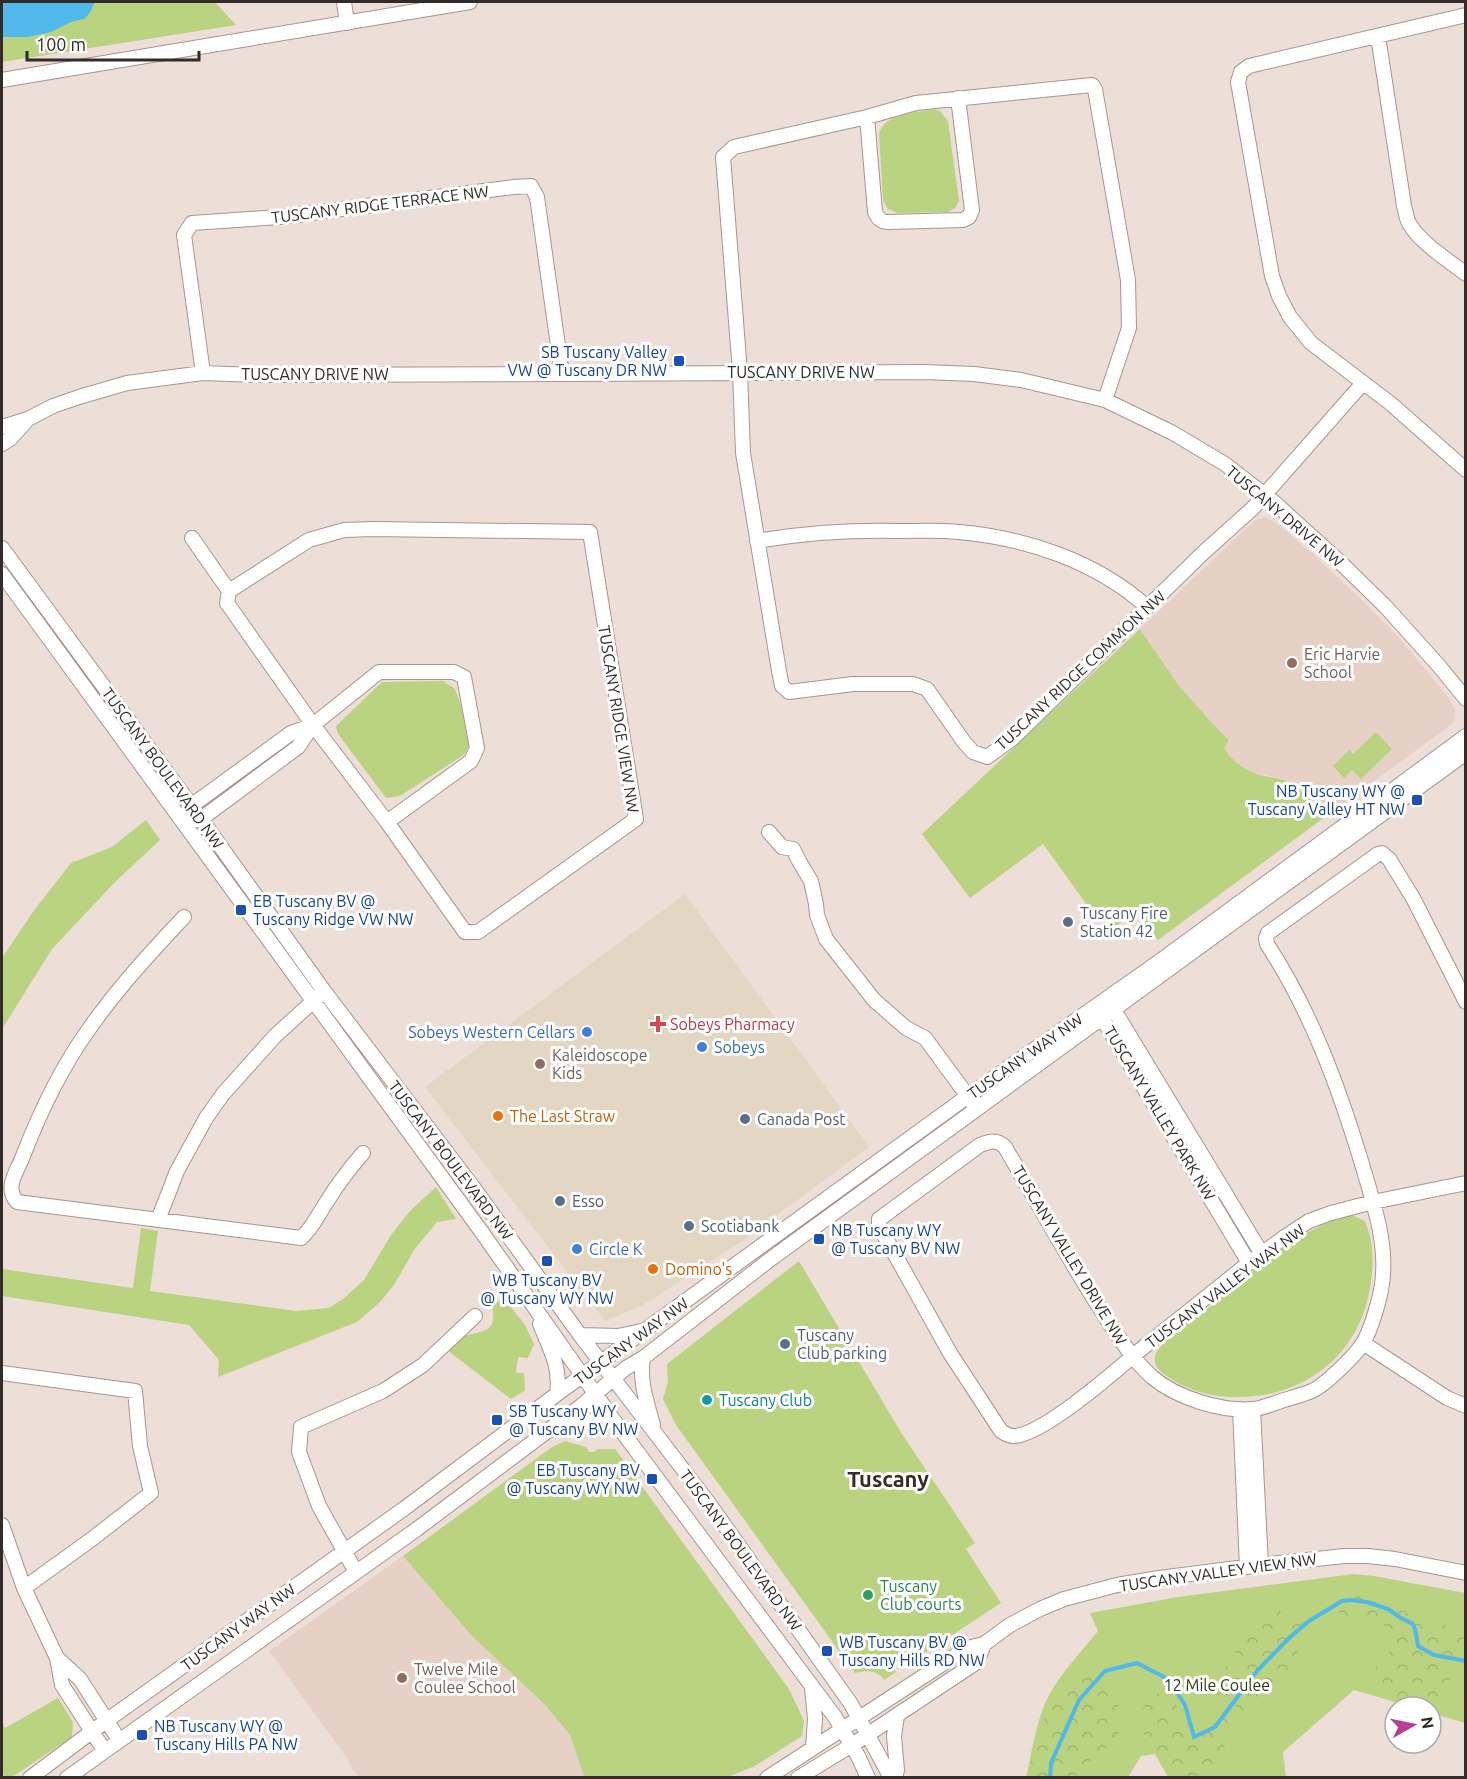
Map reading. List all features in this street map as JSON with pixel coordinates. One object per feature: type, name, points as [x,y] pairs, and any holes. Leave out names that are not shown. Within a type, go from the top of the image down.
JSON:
[{"type":"street","points":[[344,2],[347,23]]},
{"type":"street","points":[[2,80],[470,2]]},
{"type":"street","points":[[1466,15],[1249,66],[1241,72],[1238,82],[1272,276],[1290,317],[1311,343],[1411,421],[1466,470]]},
{"type":"street","points":[[1378,36],[1408,222],[1414,231],[1466,274]]},
{"type":"street","points":[[958,98],[972,210],[969,217],[963,220],[883,222],[875,212],[867,117],[916,103],[958,98],[1086,84],[1092,85],[1095,89],[1128,280],[1129,328],[1106,400]]},
{"type":"street","name":"TUSCANY RIDGE COMMON NW","points":[[867,117],[734,147],[723,157],[740,372],[743,453],[782,686],[789,692],[853,684],[913,684],[927,689],[973,752],[987,757],[1013,738],[1265,495],[1364,383]]},
{"type":"street","name":"TUSCANY RIDGE TERRACE NW","points":[[203,373],[184,235],[192,224],[280,217],[531,186],[537,197],[562,374]]},
{"type":"street","name":"TUSCANY DRIVE NW","points":[[2,427],[28,419],[53,406],[127,382],[203,373],[257,375],[924,372],[974,374],[1021,380],[1106,400],[1173,433],[1225,464],[1265,495],[1343,565],[1386,607],[1466,699]]},
{"type":"street","name":"TUSCANY DRIVE NW","points":[[2,444],[10,439],[28,419]]},
{"type":"street","name":"TUSCANY RIDGE VIEW NW","points":[[344,530],[590,532],[636,819],[478,932],[465,932],[226,603],[229,591],[309,540],[344,530]]},
{"type":"street","points":[[757,541],[834,531],[957,531],[984,535],[1028,544],[1081,563],[1108,577],[1147,607]]},
{"type":"street","name":"TUSCANY RIDGE VIEW NW","points":[[192,538],[229,591]]},
{"type":"street","name":"TUSCANY BOULEVARD NW","points":[[2,548],[201,819],[319,996],[615,1422],[843,1729],[868,1778]]},
{"type":"street","name":"TUSCANY BOULEVARD NW","points":[[2,574],[183,823],[473,1187],[580,1335],[708,1502],[860,1718],[893,1778]]},
{"type":"street","points":[[183,823],[201,819],[298,747],[313,725],[379,672],[454,672],[464,677],[477,748],[471,761],[387,822]]},
{"type":"street","points":[[183,823],[191,806],[291,733],[313,725]]},
{"type":"street","name":"TUSCANY WAY NW","points":[[67,1778],[417,1529],[772,1258],[977,1109],[1466,736]]},
{"type":"street","name":"TUSCANY WAY NW","points":[[30,1778],[92,1731],[405,1508],[557,1394],[968,1096],[1106,1010],[1466,753]]},
{"type":"street","points":[[769,832],[782,847],[794,849],[811,881],[817,915],[826,939],[874,1000],[906,1028],[925,1038],[977,1109]]},
{"type":"street","name":"TUSCANY VALLEY DRIVE NW","points":[[936,1177],[980,1145],[995,1141],[1002,1144],[1124,1346],[1154,1378],[1183,1396],[1209,1405],[1246,1409],[1314,1390],[1340,1369],[1363,1343],[1382,1284],[1382,1246],[1373,1202],[1338,1089],[1318,1041],[1296,996],[1266,944],[1266,938],[1268,933],[1321,893],[1382,853],[1386,855],[1413,898],[1466,1002]]},
{"type":"street","points":[[184,917],[138,966],[88,1030],[54,1086],[32,1130],[10,1186],[12,1196],[17,1202],[301,1238],[311,1230],[316,1217],[336,1186],[363,1153]]},
{"type":"street","points":[[158,1220],[177,1171],[223,1094],[275,1036],[319,996]]},
{"type":"street","name":"TUSCANY VALLEY PARK NW","points":[[1106,1010],[1262,1254]]},
{"type":"street","name":"TUSCANY VALLEY PARK NW","points":[[1106,1010],[1249,1263]]},
{"type":"street","name":"TUSCANY VALLEY WAY NW","points":[[936,1177],[882,1216],[879,1219],[879,1226],[950,1353],[1001,1431],[1010,1436],[1041,1426],[1073,1404],[1249,1263],[1309,1221],[1373,1202],[1466,1182]]},
{"type":"street","points":[[529,1297],[556,1362],[559,1381],[557,1394]]},
{"type":"street","points":[[356,1572],[318,1506],[299,1452],[301,1427],[382,1391],[423,1365],[475,1316]]},
{"type":"street","points":[[580,1335],[618,1336],[646,1330]]},
{"type":"street","points":[[1363,1343],[1447,1398],[1466,1406]]},
{"type":"street","points":[[643,1358],[642,1380],[655,1433]]},
{"type":"street","points":[[2,1373],[135,1391],[141,1446],[151,1493],[24,1588]]},
{"type":"street","points":[[1246,1409],[1254,1566]]},
{"type":"street","points":[[551,1428],[582,1421],[615,1422]]},
{"type":"street","points":[[2,1525],[24,1588],[57,1658],[62,1685],[104,1750]]},
{"type":"street","name":"TUSCANY VALLEY VIEW NW","points":[[767,1778],[967,1648],[984,1644],[1010,1625],[1040,1609],[1088,1591],[1254,1566],[1344,1556],[1368,1556],[1466,1573]]},
{"type":"street","name":"TUSCANY VALLEY VIEW NW","points":[[798,1778],[897,1716],[977,1662],[984,1644]]},
{"type":"street","points":[[57,1658],[80,1679],[119,1740]]},
{"type":"street","points":[[812,1686],[815,1719],[813,1748]]},
{"type":"street","points":[[893,1778],[897,1770],[894,1736],[897,1716]]},
{"type":"shaded area","name":"Eric Harvie School","points":[[1265,517],[1275,522],[1312,553],[1367,605],[1402,641],[1455,709],[1452,724],[1325,817],[1298,788],[1283,779],[1249,771],[1233,761],[1224,748],[1226,743],[1222,732],[1179,686],[1140,629],[1255,520]]},
{"type":"shaded area","points":[[685,894],[869,1147],[742,1241],[645,1304],[605,1321],[425,1087]]},
{"type":"shaded area","name":"Twelve Mile Coulee School","points":[[403,1556],[471,1635],[545,1705],[570,1735],[584,1777],[359,1777],[269,1651]]},
{"type":"green space","points":[[2,2],[215,2],[236,25],[2,62]]},
{"type":"green space","points":[[934,109],[940,111],[948,121],[959,201],[955,208],[948,212],[898,213],[888,209],[883,200],[879,134],[882,127],[902,115]]},
{"type":"green space","points":[[1140,629],[1179,686],[1229,740],[1224,748],[1232,759],[1253,772],[1293,785],[1325,817],[1158,940],[1137,911],[1113,928],[1099,908],[1092,912],[1043,844],[970,898],[922,834]]},
{"type":"green space","points":[[443,681],[455,689],[461,706],[469,745],[465,754],[400,796],[386,798],[338,734],[336,726],[382,682]]},
{"type":"green space","points":[[1376,732],[1392,749],[1361,779],[1352,770],[1344,778],[1333,766],[1349,750],[1353,754]]},
{"type":"green space","points":[[146,820],[160,840],[115,882],[52,949],[2,1029],[2,958],[35,909],[71,863],[112,847]]},
{"type":"green space","points":[[436,1187],[456,1219],[437,1222],[414,1250],[394,1285],[381,1301],[357,1322],[218,1377],[219,1360],[189,1325],[2,1296],[2,1269],[133,1288],[141,1228],[158,1231],[150,1291],[296,1311],[329,1308],[364,1280],[391,1235],[410,1211]]},
{"type":"green space","points":[[1352,1215],[1365,1221],[1372,1246],[1370,1288],[1364,1313],[1354,1334],[1340,1353],[1323,1369],[1304,1382],[1282,1391],[1259,1396],[1234,1397],[1202,1393],[1180,1384],[1157,1368],[1155,1357],[1162,1345],[1258,1267],[1313,1230]]},
{"type":"green space","points":[[799,1261],[902,1434],[975,1543],[966,1549],[1001,1603],[908,1664],[904,1659],[893,1666],[896,1672],[884,1680],[878,1674],[871,1672],[855,1673],[676,1425],[663,1399],[668,1382],[667,1364]]},
{"type":"green space","points":[[504,1298],[525,1325],[534,1344],[528,1358],[518,1357],[516,1373],[524,1373],[525,1390],[511,1399],[447,1350],[462,1337],[490,1327],[493,1322],[492,1305]]},
{"type":"green space","points":[[565,1441],[586,1447],[589,1452],[598,1449],[615,1449],[789,1689],[804,1721],[802,1736],[755,1766],[728,1777],[584,1777],[570,1735],[545,1705],[471,1635],[403,1556],[552,1447]]},
{"type":"green space","name":"12 Mile Coulee","points":[[1353,1574],[1465,1593],[1465,1723],[1443,1717],[1443,1695],[1383,1695],[1383,1698],[1354,1690],[1283,1752],[1286,1777],[1168,1777],[1155,1754],[1141,1756],[1128,1777],[1026,1778],[1037,1726],[1048,1697],[1065,1671],[1098,1631],[1090,1613],[1178,1597]]},
{"type":"green space","points":[[1338,1590],[1378,1599],[1410,1614],[1446,1625],[1465,1640],[1458,1651],[1454,1670],[1443,1697],[1443,1695],[1388,1695],[1378,1691],[1370,1673],[1392,1648],[1383,1625],[1364,1617],[1345,1620],[1333,1607]]},
{"type":"green space","points":[[1279,1611],[1306,1626],[1302,1643],[1281,1684],[1242,1713],[1232,1702],[1208,1694],[1254,1626]]},
{"type":"green space","points":[[1085,1667],[1107,1688],[1118,1705],[1121,1724],[1118,1734],[1109,1745],[1082,1767],[1076,1777],[1028,1777],[1035,1741],[1045,1718],[1064,1690]]},
{"type":"green space","points":[[1154,1691],[1176,1705],[1202,1730],[1218,1717],[1228,1713],[1229,1736],[1212,1777],[1173,1777],[1147,1741],[1141,1725],[1141,1716],[1144,1706]]},
{"type":"green space","points":[[58,1698],[73,1722],[72,1737],[12,1777],[5,1777],[2,1773],[2,1723],[5,1728]]},
{"type":"water","points":[[2,2],[95,2],[84,19],[71,22],[51,32],[28,37],[2,37]]},
{"type":"waterway","points":[[1050,1778],[1051,1763],[1079,1700],[1105,1671],[1137,1663],[1168,1679],[1185,1705],[1194,1737],[1215,1727],[1257,1671],[1289,1638],[1309,1621],[1342,1601],[1367,1602],[1388,1609],[1413,1624],[1418,1646],[1434,1655],[1466,1661]]},
{"type":"place","name":"SB Tuscany Valley VW @ Tuscany DR NW","points":[[679,361]]},
{"type":"place","name":"Eric Harvie School","points":[[1292,663]]},
{"type":"place","name":"NB Tuscany WY @ Tuscany Valley HT NW","points":[[1417,800]]},
{"type":"place","name":"EB Tuscany BV @ Tuscany Ridge VW NW","points":[[241,910]]},
{"type":"place","name":"Tuscany Fire Station 42","points":[[1068,922]]},
{"type":"place","name":"Sobeys Pharmacy","points":[[658,1024]]},
{"type":"place","name":"Sobeys Western Cellars","points":[[587,1032]]},
{"type":"place","name":"Sobeys","points":[[702,1047]]},
{"type":"place","name":"Kaleidoscope Kids","points":[[540,1064]]},
{"type":"place","name":"The Last Straw","points":[[498,1116]]},
{"type":"place","name":"Canada Post","points":[[745,1119]]},
{"type":"place","name":"Esso","points":[[560,1201]]},
{"type":"place","name":"Scotiabank","points":[[689,1226]]},
{"type":"place","name":"NB Tuscany WY @ Tuscany BV NW","points":[[819,1239]]},
{"type":"place","name":"Circle K","points":[[577,1249]]},
{"type":"place","name":"WB Tuscany BV @ Tuscany WY NW","points":[[547,1261]]},
{"type":"place","name":"Domino's","points":[[653,1269]]},
{"type":"place","name":"Tuscany Club parking","points":[[785,1344]]},
{"type":"place","name":"Tuscany Club","points":[[707,1400]]},
{"type":"place","name":"SB Tuscany WY @ Tuscany BV NW","points":[[497,1420]]},
{"type":"place","name":"EB Tuscany BV @ Tuscany WY NW","points":[[652,1479]]},
{"type":"place","name":"Tuscany Club courts","points":[[868,1595]]},
{"type":"place","name":"WB Tuscany BV @ Tuscany Hills RD NW","points":[[827,1651]]},
{"type":"place","name":"Twelve Mile Coulee School","points":[[402,1678]]},
{"type":"place","name":"NB Tuscany WY @ Tuscany Hills PA NW","points":[[142,1735]]},
{"type":"district","name":"Tuscany","points":[[888,1478]]}]
